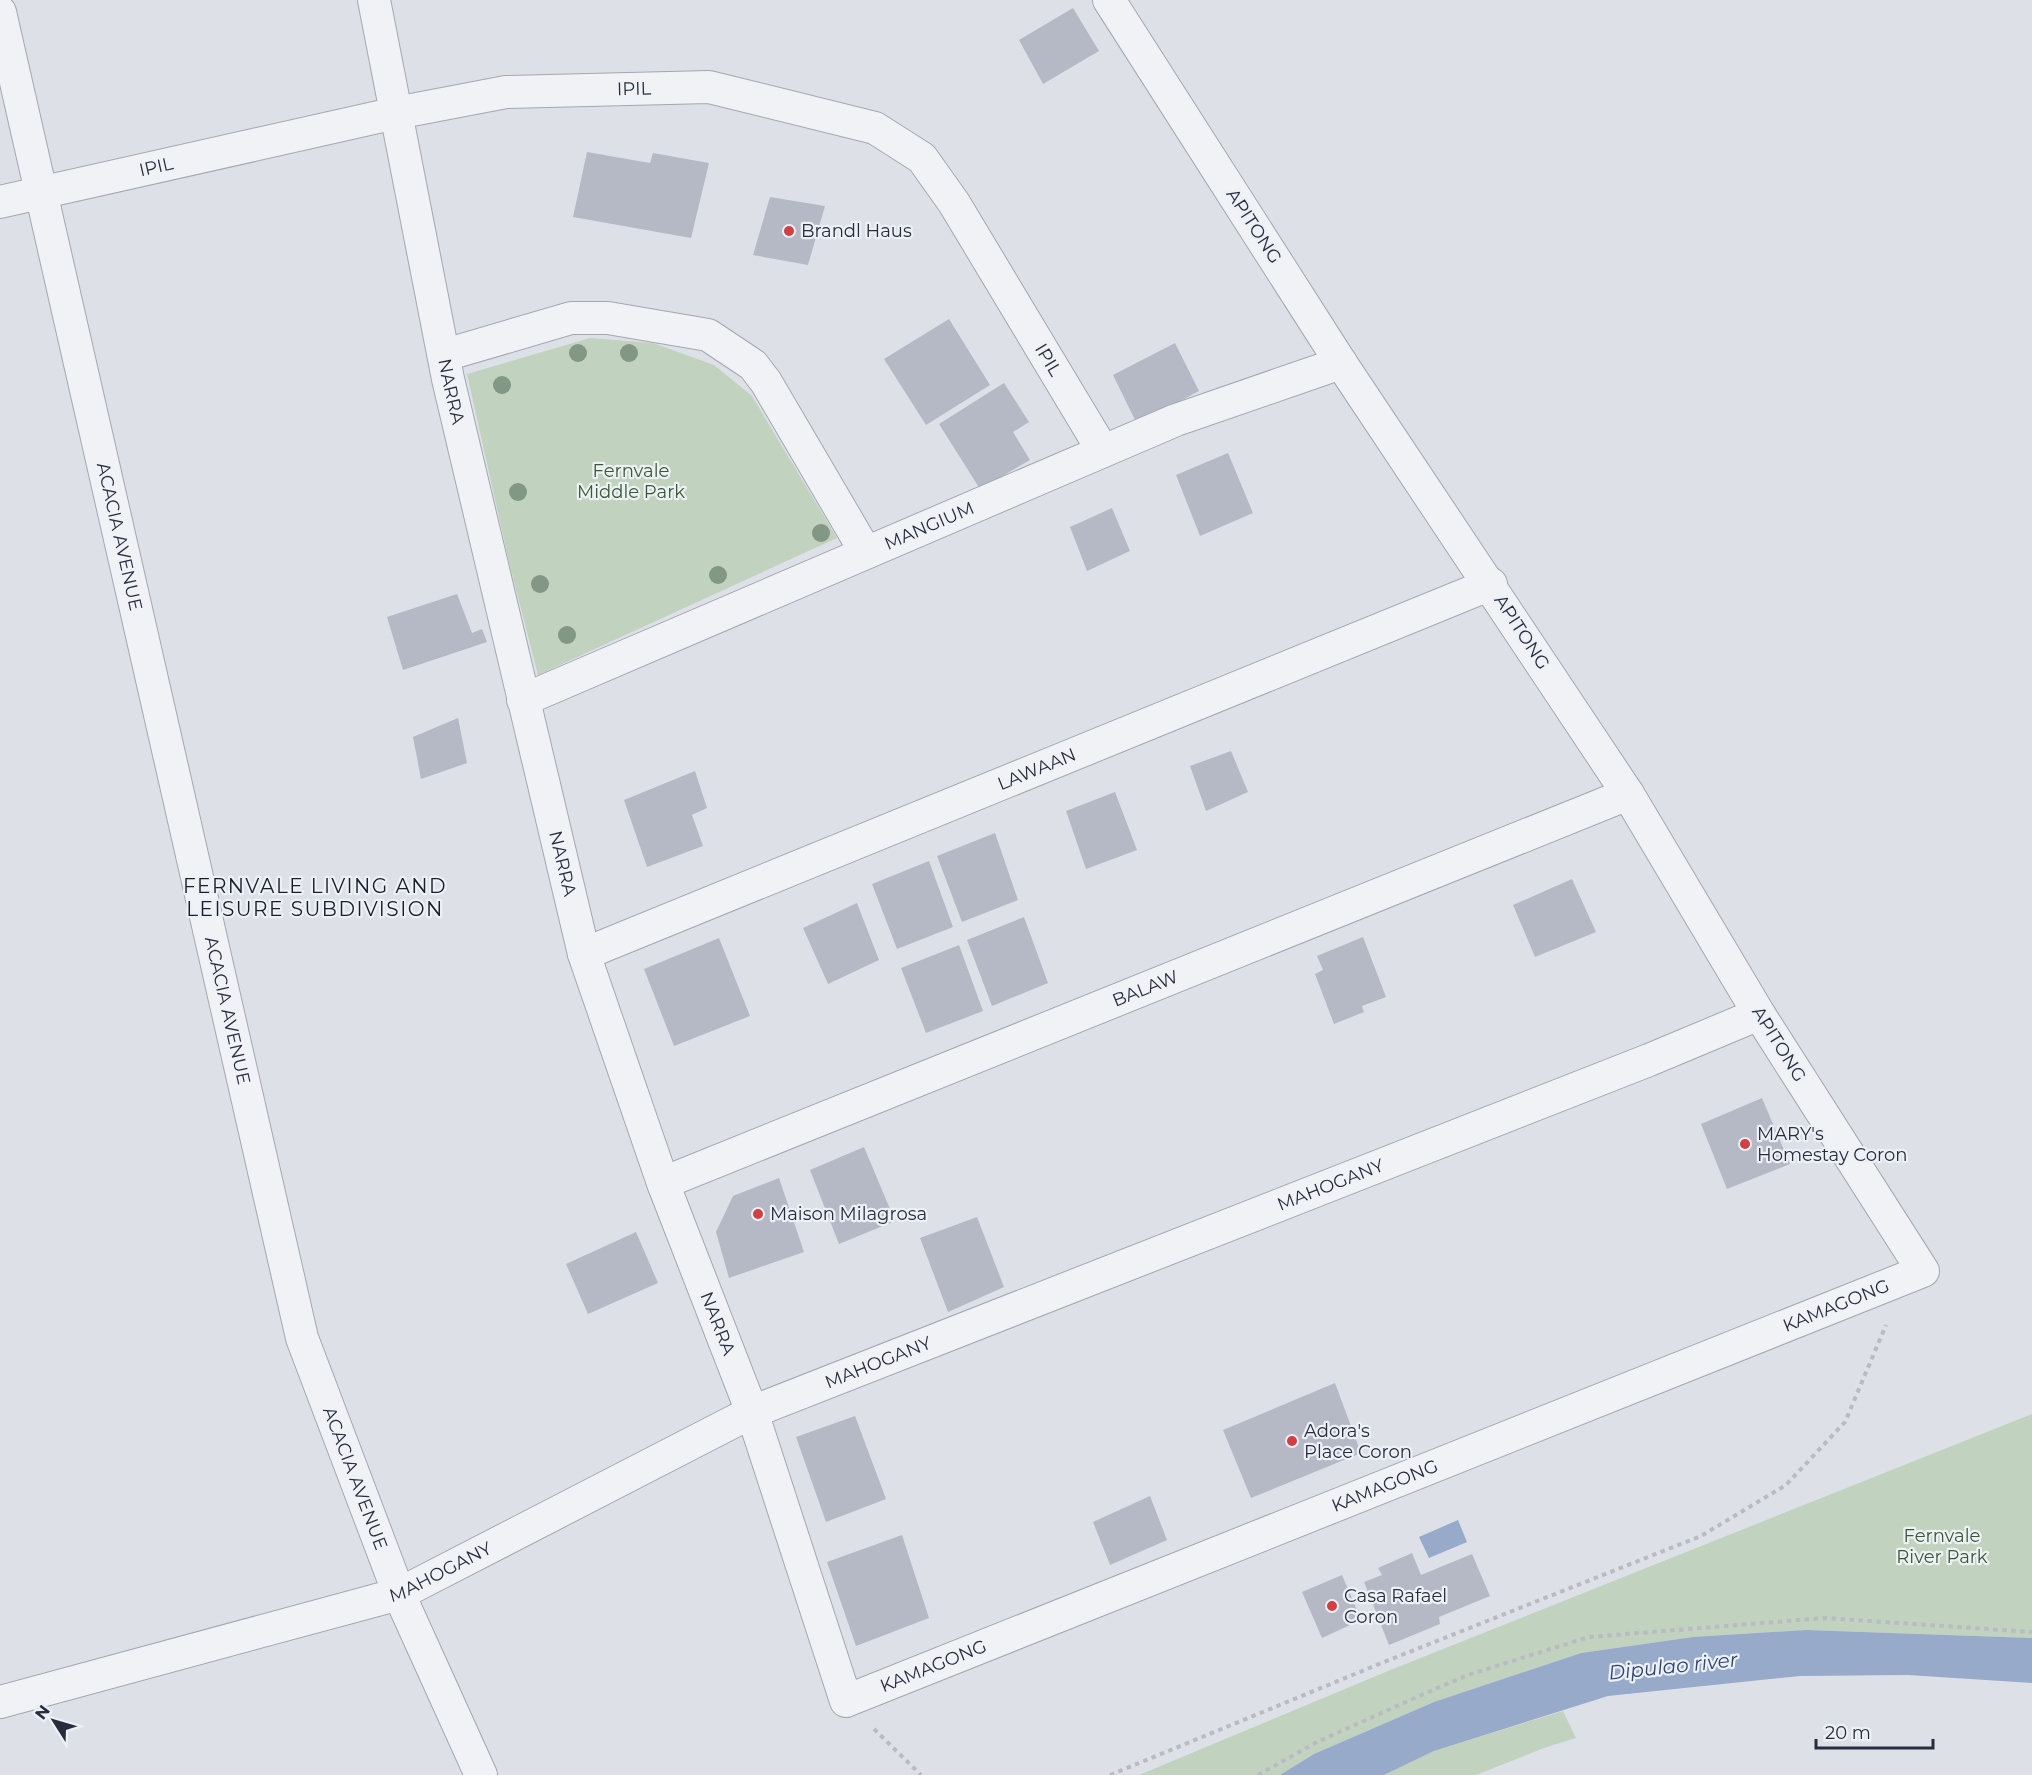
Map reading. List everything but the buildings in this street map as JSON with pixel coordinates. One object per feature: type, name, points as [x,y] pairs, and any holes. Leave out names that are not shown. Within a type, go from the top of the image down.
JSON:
[{"type":"street","name":"NARRA","points":[[374,0],[445,355],[447,379],[584,954],[663,1183],[752,1412],[846,1701]]},
{"type":"street","name":"APITONG","points":[[1109,0],[1341,363],[1491,584],[1628,794],[1759,1014],[1923,1271]]},
{"type":"street","name":"ACACIA AVENUE","points":[[0,12],[302,1338],[399,1594],[481,1775]]},
{"type":"street","name":"IPIL","points":[[0,202],[396,113],[506,92],[709,87],[875,128],[922,158],[941,185],[1103,451]]},
{"type":"street","points":[[445,355],[571,318],[608,318],[708,335],[753,365],[766,382],[865,551]]},
{"type":"street","name":"MANGIUM","points":[[523,700],[865,551],[1011,493],[1176,420],[1341,363]]},
{"type":"street","name":"LAWAAN","points":[[584,954],[1491,584]]},
{"type":"street","name":"BALAW","points":[[663,1183],[1628,794]]},
{"type":"street","name":"MAHOGANY","points":[[0,1702],[399,1594],[752,1412],[1649,1060],[1759,1014]]},
{"type":"street","name":"KAMAGONG","points":[[846,1701],[1923,1271]]},
{"type":"path","points":[[1110,1775],[1384,1662],[1701,1536],[1786,1485],[1845,1422],[1886,1329],[1891,1284]]},
{"type":"path","points":[[1258,1775],[1317,1742],[1468,1675],[1589,1637],[1825,1618],[2032,1632]]},
{"type":"path","points":[[846,1701],[921,1775]]},
{"type":"green space","name":"Fernvale Middle Park","points":[[590,338],[653,343],[714,365],[752,396],[837,538],[538,675],[509,562],[467,374]]},
{"type":"green space","name":"Fernvale River Park","points":[[2032,1414],[2032,1638],[1806,1630],[1693,1637],[1581,1653],[1434,1702],[1314,1754],[1280,1775],[1139,1775],[1388,1671]]},
{"type":"green space","points":[[1563,1711],[1576,1738],[1476,1775],[1384,1775],[1434,1751]]},
{"type":"water","points":[[1458,1520],[1467,1542],[1429,1558],[1419,1537]]},
{"type":"water","name":"Dipulao river","points":[[1806,1630],[2032,1638],[2032,1683],[1908,1675],[1800,1676],[1608,1696],[1434,1751],[1384,1775],[1280,1775],[1314,1754],[1434,1702],[1581,1653],[1693,1637]]},
{"type":"place","name":"Brandl Haus","points":[[789,231]]},
{"type":"place","name":"MARY's Homestay Coron","points":[[1745,1144]]},
{"type":"place","name":"Maison Milagrosa","points":[[758,1214]]},
{"type":"place","name":"Adora's Place Coron","points":[[1292,1441]]},
{"type":"place","name":"Casa Rafael Coron","points":[[1332,1606]]},
{"type":"district","name":"FERNVALE LIVING AND LEISURE SUBDIVISION","points":[[315,898]]}]
